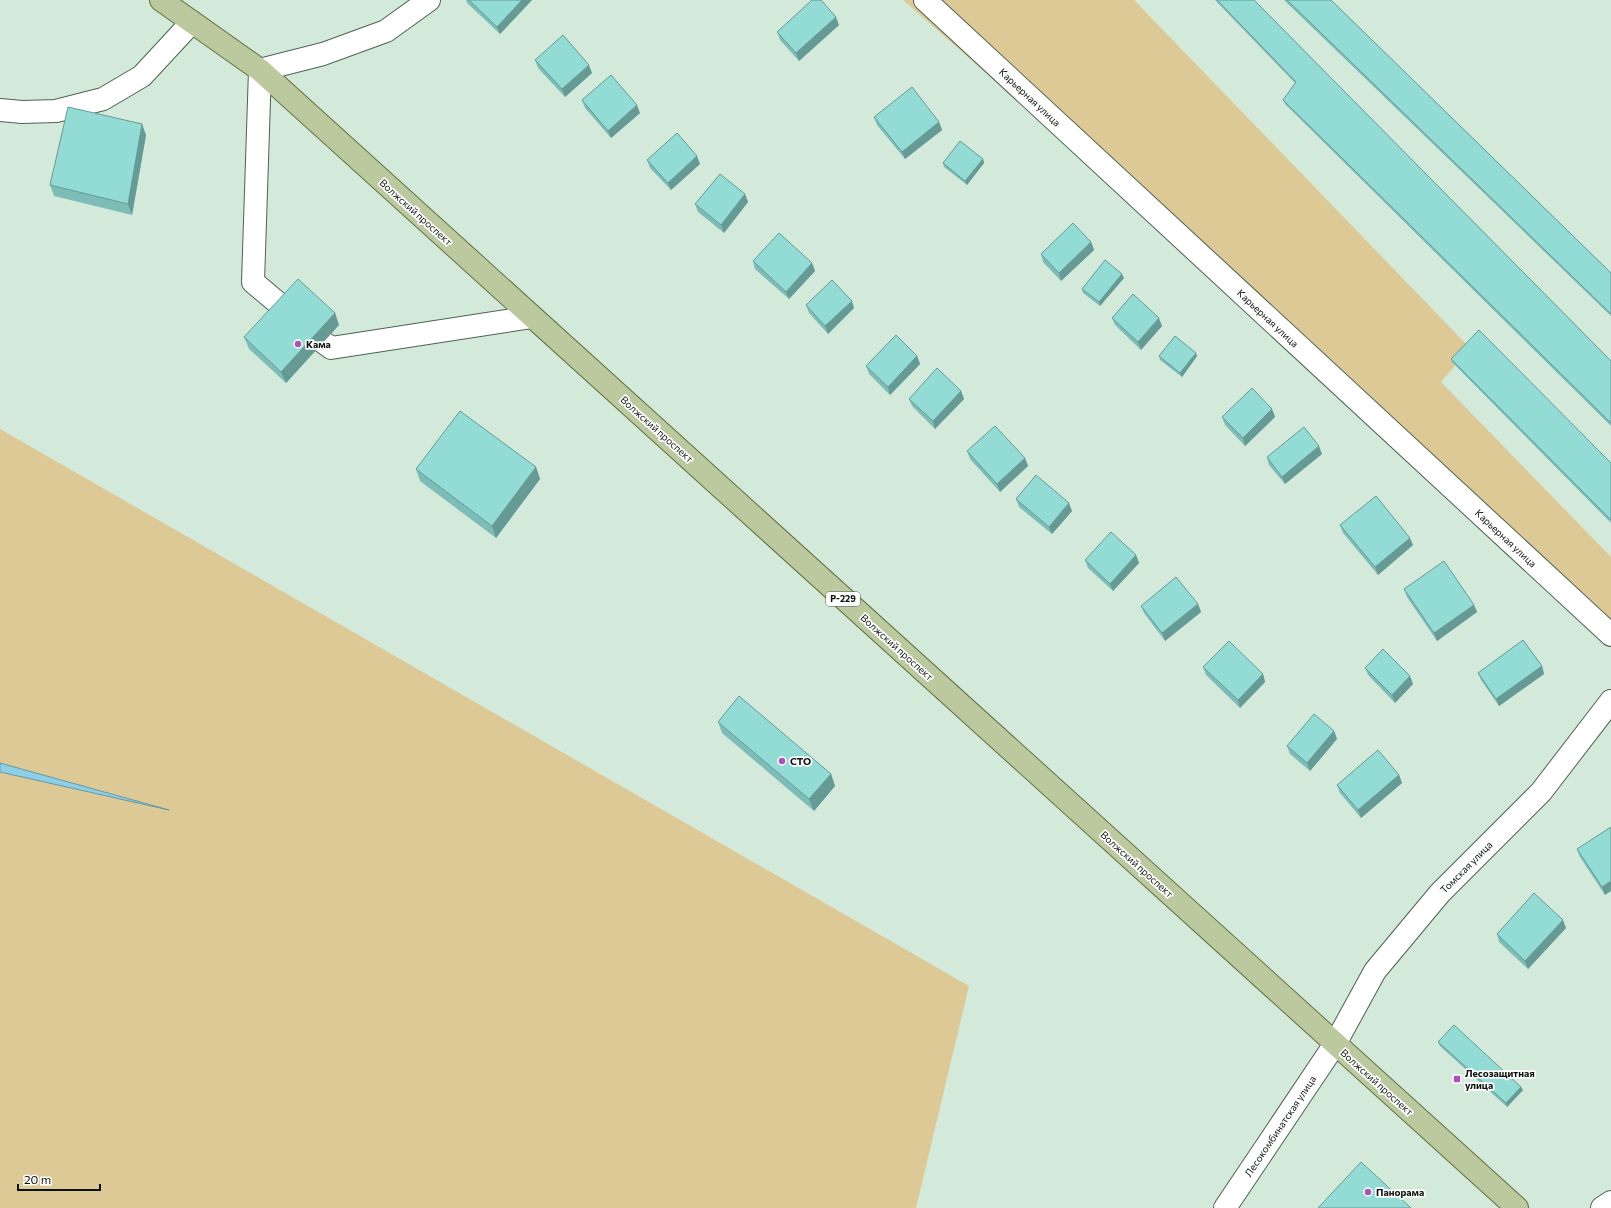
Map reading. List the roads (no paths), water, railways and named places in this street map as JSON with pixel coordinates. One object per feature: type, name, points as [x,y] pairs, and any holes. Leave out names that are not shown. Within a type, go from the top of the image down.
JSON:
[{"type":"main road","name":"Волжский проспект","points":[[161,0],[260,70],[1517,1208]]},
{"type":"street","points":[[285,309],[254,282],[260,70],[323,54],[386,31],[429,0]]},
{"type":"street","name":"Карьерная улица","points":[[925,0],[1611,635]]},
{"type":"street","points":[[0,110],[22,112],[56,111],[103,99],[142,76],[192,22]]},
{"type":"street","points":[[323,342],[331,348],[532,317]]},
{"type":"street","name":"Томская улица","points":[[1335,1044],[1375,971],[1440,893],[1541,792],[1611,700]]},
{"type":"street","name":"Лесокомбинатская улица","points":[[1225,1208],[1335,1044]]},
{"type":"street","points":[[1602,1208],[1611,1202]]},
{"type":"water","points":[[0,763],[169,810],[0,772]]},
{"type":"place","name":"Кама","points":[[298,344]]},
{"type":"place","name":"СТО","points":[[782,761]]},
{"type":"place","name":"Лесозащитная улица","points":[[1457,1079]]},
{"type":"place","name":"Панорама","points":[[1368,1192]]}]
